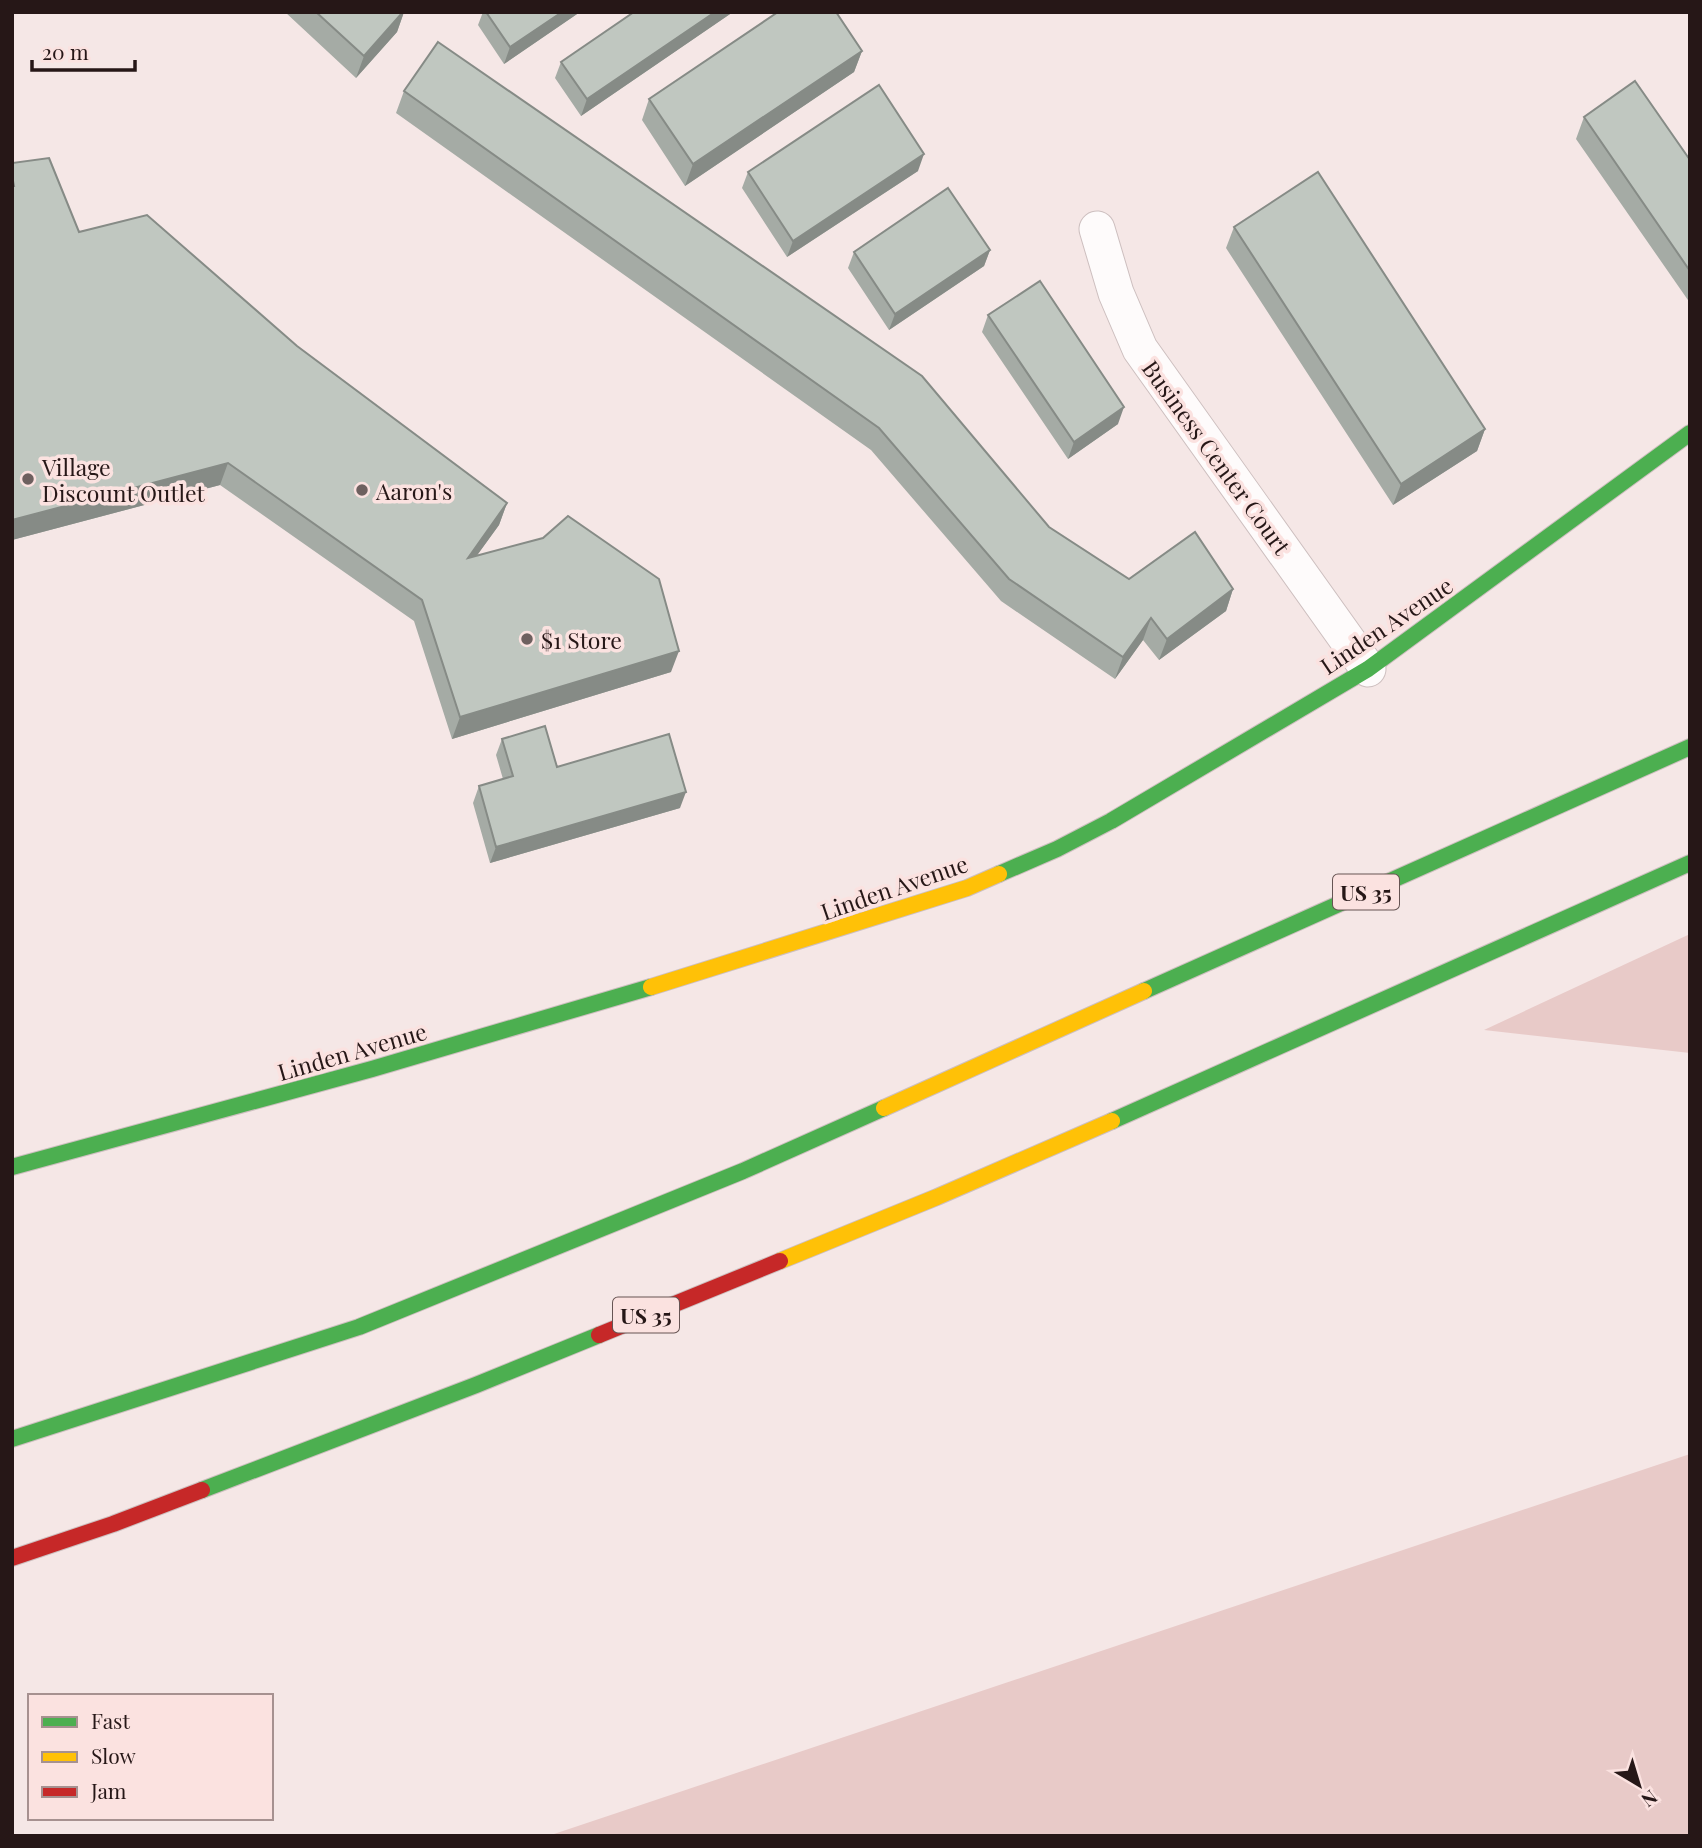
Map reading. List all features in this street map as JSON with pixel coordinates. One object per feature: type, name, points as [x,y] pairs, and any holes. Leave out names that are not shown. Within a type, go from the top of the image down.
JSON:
[{"type":"main road","name":"Linden Avenue","points":[[12,1167],[461,1044],[764,955],[967,888],[1057,849],[1111,821],[1368,669],[1690,433]]},
{"type":"main road","name":"US 35","points":[[12,1438],[359,1327],[743,1171],[1690,747]]},
{"type":"main road","name":"US 35","points":[[12,1558],[113,1524],[476,1385],[937,1197],[1690,863]]},
{"type":"main road","points":[[12,1566],[113,1524]]},
{"type":"street","name":"Business Center Court","points":[[1097,229],[1116,293],[1140,349],[1368,669]]},
{"type":"shaded area","points":[[1690,934],[1690,1053],[1484,1030]]},
{"type":"shaded area","points":[[1690,1454],[1690,1836],[548,1836]]},
{"type":"building","points":[[316,12],[403,12],[364,56]]},
{"type":"building","points":[[486,12],[562,12],[510,47]]},
{"type":"building","points":[[634,12],[715,12],[587,99],[561,62]]},
{"type":"building","points":[[778,12],[836,12],[862,51],[693,164],[649,99]]},
{"type":"building","points":[[438,42],[922,376],[1049,527],[1129,579],[1195,532],[1233,589],[1167,639],[1151,618],[1123,657],[1009,579],[879,428],[404,91]]},
{"type":"building","points":[[1635,81],[1690,160],[1690,271],[1584,117]]},
{"type":"building","points":[[879,85],[924,154],[793,241],[748,172]]},
{"type":"building","points":[[49,158],[79,232],[147,215],[297,346],[507,503],[468,558],[543,538],[568,516],[659,579],[679,651],[460,717],[422,600],[228,463],[12,520],[12,163]]},
{"type":"building","points":[[1318,172],[1485,429],[1401,484],[1234,227]]},
{"type":"building","points":[[948,188],[990,250],[895,314],[854,252]]},
{"type":"building","points":[[1040,281],[1124,407],[1074,442],[988,315]]},
{"type":"building","points":[[545,726],[557,767],[669,734],[686,792],[496,847],[479,786],[513,776],[502,739]]},
{"type":"traffic: fast","points":[[999,874],[1057,849],[1111,821],[1368,669],[1690,433]]},
{"type":"traffic: fast","points":[[1144,991],[1690,747]]},
{"type":"traffic: fast","points":[[1112,1121],[1690,863]]},
{"type":"traffic: fast","points":[[12,1167],[372,1069],[651,987]]},
{"type":"traffic: fast","points":[[12,1439],[359,1327],[743,1171],[884,1108]]},
{"type":"traffic: fast","points":[[202,1490],[599,1335]]},
{"type":"traffic: slow","points":[[651,987],[967,888],[999,874]]},
{"type":"traffic: slow","points":[[884,1108],[1144,991]]},
{"type":"traffic: slow","points":[[780,1261],[1112,1121]]},
{"type":"traffic: jam","points":[[599,1335],[780,1261]]},
{"type":"traffic: jam","points":[[12,1558],[202,1490]]},
{"type":"place","name":"Village Discount Outlet","points":[[28,479]]},
{"type":"place","name":"Aaron's","points":[[362,490]]},
{"type":"place","name":"$1 Store","points":[[527,639]]}]
